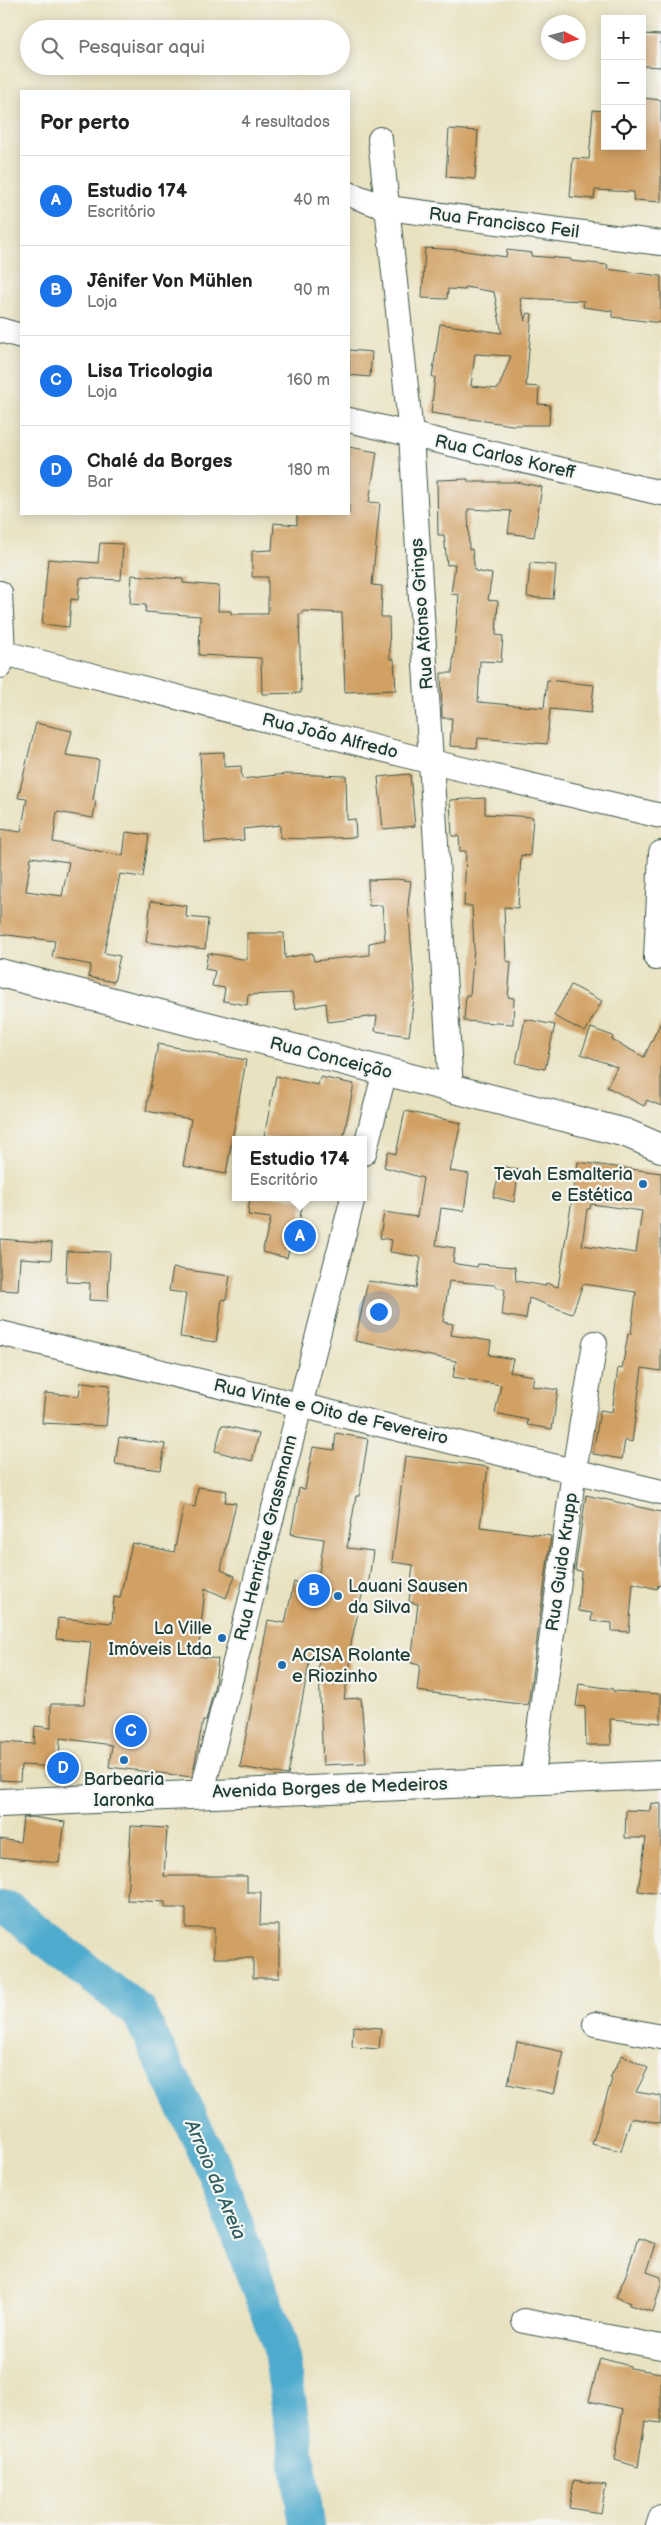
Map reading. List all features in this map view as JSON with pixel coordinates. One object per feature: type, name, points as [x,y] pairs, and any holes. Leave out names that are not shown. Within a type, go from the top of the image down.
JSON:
[{"type":"main road","name":"Rua Conceição","points":[[0,973],[626,1133],[661,1148]]},
{"type":"main road","name":"Avenida Borges de Medeiros","points":[[0,1803],[202,1792],[532,1782],[661,1775]]},
{"type":"street","name":"Rua Afonso Grings","points":[[380,139],[411,436],[451,1089]]},
{"type":"street","name":"Rua Francisco Feil","points":[[350,194],[387,208],[661,244]]},
{"type":"street","points":[[0,330],[20,336]]},
{"type":"street","name":"Rua Carlos Koreff","points":[[350,420],[661,493]]},
{"type":"street","points":[[0,593],[1,657]]},
{"type":"street","name":"Rua João Alfredo","points":[[1,657],[661,816]]},
{"type":"street","points":[[656,958],[661,853]]},
{"type":"street","points":[[367,1141],[384,1071]]},
{"type":"street","name":"Rua Henrique Grassmann","points":[[202,1792],[352,1201]]},
{"type":"street","name":"Rua Vinte e Oito de Fevereiro","points":[[0,1333],[661,1492]]},
{"type":"street","name":"Rua Guido Krupp","points":[[532,1782],[574,1471],[595,1343]]},
{"type":"street","points":[[595,2024],[661,2037]]},
{"type":"street","points":[[524,2321],[661,2347]]},
{"type":"street","points":[[658,2525],[661,2518]]},
{"type":"building","points":[[646,34],[661,35],[661,67],[646,66]]},
{"type":"building","points":[[646,98],[661,100],[661,202],[633,200],[634,192],[595,190],[594,199],[570,197],[573,158],[589,159],[593,110],[601,111],[601,150],[646,150]]},
{"type":"building","points":[[449,129],[478,131],[475,179],[446,177]]},
{"type":"building","points":[[425,248],[459,250],[506,257],[507,250],[532,253],[531,256],[571,259],[571,261],[608,265],[607,269],[661,276],[661,323],[612,317],[612,311],[583,307],[584,301],[520,298],[525,321],[528,313],[532,314],[526,386],[539,387],[538,404],[550,405],[549,425],[512,425],[431,413],[435,377],[432,377],[440,324],[502,333],[494,292],[465,287],[465,290],[448,289],[447,299],[422,298]],"holes":[[[475,354],[511,356],[498,389],[471,386]]]},
{"type":"building","points":[[350,350],[372,352],[370,377],[350,375]]},
{"type":"building","points":[[350,447],[377,452],[369,502],[380,503],[372,585],[382,586],[381,617],[389,617],[390,659],[394,659],[396,690],[345,692],[342,613],[302,611],[302,614],[299,614],[301,693],[262,694],[261,658],[199,655],[200,616],[145,612],[146,605],[130,604],[132,575],[183,579],[183,583],[219,586],[218,611],[231,611],[231,614],[268,614],[268,577],[252,577],[252,551],[272,550],[274,523],[297,525],[297,515],[350,515]]},
{"type":"building","points":[[468,479],[468,482],[516,482],[542,487],[534,537],[508,533],[511,511],[468,509],[469,550],[472,549],[475,571],[492,574],[488,600],[498,601],[496,635],[503,636],[501,662],[480,661],[478,702],[544,708],[547,680],[594,685],[591,713],[550,709],[547,744],[478,738],[477,748],[450,746],[452,718],[442,718],[441,673],[452,673],[459,595],[451,594],[455,564],[447,565],[444,535],[438,535],[437,480]]},
{"type":"building","points":[[100,543],[123,544],[121,580],[80,578],[78,600],[71,599],[69,627],[42,624],[48,559],[98,563]]},
{"type":"building","points":[[530,563],[556,565],[553,599],[527,597]]},
{"type":"building","points":[[36,723],[72,731],[66,755],[99,760],[93,800],[96,801],[93,818],[57,812],[53,842],[123,856],[126,832],[149,835],[143,877],[120,874],[104,953],[120,956],[114,982],[88,977],[91,965],[52,957],[55,941],[0,934],[0,829],[21,832],[27,799],[18,798]],"holes":[[[31,857],[69,862],[62,896],[26,891]]]},
{"type":"building","points":[[224,752],[224,767],[241,766],[242,779],[286,774],[346,776],[347,820],[355,819],[356,837],[280,838],[280,825],[243,829],[244,840],[205,843],[200,753]]},
{"type":"building","points":[[410,774],[415,826],[383,829],[378,777]]},
{"type":"building","points":[[485,798],[485,814],[533,817],[530,856],[521,855],[518,908],[504,907],[506,961],[511,962],[508,997],[514,998],[513,1024],[464,1021],[466,995],[470,995],[474,948],[472,906],[464,906],[466,851],[460,851],[459,836],[452,836],[450,800]]},
{"type":"building","points":[[396,879],[411,881],[408,905],[415,990],[409,1036],[375,1031],[377,1016],[328,1022],[326,1003],[295,1009],[292,993],[248,995],[247,1005],[223,1001],[225,988],[212,986],[215,971],[205,969],[208,953],[247,960],[247,933],[284,933],[285,958],[312,953],[314,961],[369,955],[369,943],[385,940],[382,905],[369,906],[368,880]]},
{"type":"building","points":[[151,901],[187,906],[186,917],[208,919],[205,949],[146,942]]},
{"type":"building","points":[[571,985],[602,1001],[585,1032],[554,1016]]},
{"type":"building","points":[[525,1019],[555,1025],[545,1069],[516,1063]]},
{"type":"building","points":[[661,1022],[661,1106],[647,1100],[644,1106],[607,1087],[617,1067],[581,1054],[591,1028],[613,1036],[612,1040],[644,1057]]},
{"type":"building","points":[[158,1044],[246,1060],[226,1174],[183,1166],[191,1119],[146,1111]]},
{"type":"building","points":[[276,1076],[318,1085],[320,1077],[354,1084],[344,1136],[264,1136]]},
{"type":"building","points":[[405,1111],[461,1123],[450,1171],[469,1174],[464,1211],[441,1208],[436,1245],[455,1248],[453,1262],[457,1264],[477,1267],[478,1264],[515,1267],[516,1281],[545,1286],[546,1283],[558,1287],[578,1162],[661,1173],[661,1371],[642,1368],[632,1442],[625,1440],[622,1459],[593,1454],[600,1410],[612,1412],[618,1368],[622,1369],[628,1334],[631,1334],[636,1292],[583,1284],[572,1314],[529,1298],[526,1319],[502,1315],[505,1290],[494,1285],[449,1281],[443,1322],[453,1324],[451,1335],[491,1341],[489,1355],[513,1359],[510,1372],[534,1376],[532,1386],[558,1390],[552,1429],[527,1425],[528,1420],[495,1413],[501,1385],[453,1377],[456,1361],[355,1341],[368,1281],[416,1288],[421,1257],[390,1252],[392,1240],[380,1238],[384,1212],[417,1217],[423,1178],[384,1167],[388,1152],[396,1154]],"holes":[[[591,1204],[642,1211],[636,1253],[582,1245],[587,1209],[590,1209]]]},
{"type":"building","points":[[502,1166],[519,1170],[514,1202],[493,1197]]},
{"type":"building","points":[[250,1201],[303,1201],[298,1230],[294,1230],[287,1258],[262,1252],[271,1218],[248,1215]]},
{"type":"building","points":[[0,1239],[52,1243],[51,1260],[20,1258],[18,1291],[0,1290]]},
{"type":"building","points":[[67,1251],[110,1252],[108,1301],[89,1300],[90,1283],[66,1282]]},
{"type":"building","points":[[173,1268],[230,1276],[226,1300],[222,1299],[216,1342],[180,1337],[186,1293],[169,1291]]},
{"type":"building","points":[[81,1382],[110,1385],[106,1426],[42,1423],[45,1393],[79,1396]]},
{"type":"building","points":[[222,1425],[259,1434],[252,1461],[215,1451]]},
{"type":"building","points":[[336,1433],[368,1439],[359,1496],[356,1496],[347,1548],[373,1551],[368,1587],[364,1586],[350,1648],[353,1648],[344,1699],[361,1698],[366,1763],[323,1765],[318,1649],[312,1648],[288,1775],[240,1767],[268,1620],[285,1623],[294,1582],[317,1587],[324,1539],[291,1534],[299,1488],[305,1489],[313,1447],[334,1450]]},
{"type":"building","points":[[119,1437],[165,1444],[161,1470],[115,1464]]},
{"type":"building","points":[[405,1456],[488,1467],[480,1527],[551,1536],[528,1705],[417,1691],[420,1665],[411,1663],[418,1604],[409,1602],[413,1565],[392,1562]]},
{"type":"building","points":[[198,1487],[227,1491],[225,1502],[236,1503],[221,1570],[235,1576],[226,1598],[205,1588],[198,1656],[218,1659],[215,1684],[206,1721],[203,1721],[192,1777],[109,1767],[112,1745],[60,1738],[59,1767],[21,1765],[20,1781],[0,1780],[0,1742],[34,1744],[35,1726],[51,1728],[51,1704],[84,1704],[91,1642],[56,1639],[58,1618],[112,1623],[114,1597],[120,1598],[132,1543],[174,1552],[184,1505],[195,1507]]},
{"type":"building","points":[[586,1495],[661,1512],[661,1586],[658,1585],[657,1589],[633,1583],[629,1632],[612,1631],[612,1623],[591,1621],[592,1613],[578,1611],[581,1571],[575,1570]]},
{"type":"building","points":[[579,1684],[613,1689],[613,1691],[661,1694],[661,1723],[610,1719],[611,1745],[586,1745],[585,1707],[576,1706]]},
{"type":"building","points":[[651,1803],[661,1804],[661,1894],[638,1891],[646,1838],[625,1838],[626,1810],[650,1811]]},
{"type":"building","points":[[31,1817],[65,1822],[59,1863],[0,1857],[0,1839],[20,1842],[23,1818]]},
{"type":"building","points":[[131,1826],[167,1828],[164,1876],[247,1876],[247,1892],[261,1892],[260,1925],[279,1925],[279,1978],[253,1978],[253,1958],[214,1958],[214,1928],[186,1928],[186,1908],[165,1908],[165,1902],[127,1900]]},
{"type":"building","points":[[353,2026],[381,2028],[379,2049],[352,2047]]},
{"type":"building","points":[[517,2042],[564,2052],[554,2094],[508,2084]]},
{"type":"building","points":[[622,2055],[648,2068],[636,2092],[661,2096],[661,2123],[631,2118],[621,2151],[592,2144],[612,2079],[610,2078]]},
{"type":"building","points":[[638,2238],[656,2244],[647,2272],[661,2277],[661,2285],[653,2312],[629,2305],[630,2303],[616,2297],[627,2272]]},
{"type":"building","points":[[600,2358],[630,2366],[630,2368],[661,2373],[661,2423],[645,2421],[638,2467],[615,2460],[623,2409],[589,2401]]},
{"type":"building","points":[[574,2480],[606,2485],[601,2513],[569,2508]]},
{"type":"waterway","name":"Arroio da Areia","points":[[0,1908],[8,1909],[139,2012],[216,2173],[280,2345],[307,2525]]},
{"type":"place","name":"Tevah Esmalteria e Estética","points":[[643,1184]]},
{"type":"place","name":"Estudio 174","points":[[300,1236]]},
{"type":"place","name":"Jênifer Von Mühlen","points":[[314,1590]]},
{"type":"place","name":"Lauani Sausen da Silva","points":[[338,1596]]},
{"type":"place","name":"La Ville Imóveis Ltda","points":[[222,1638]]},
{"type":"place","name":"ACISA Rolante e Riozinho","points":[[282,1665]]},
{"type":"place","name":"Lisa Tricologia","points":[[131,1731]]},
{"type":"place","name":"Barbearia Iaronka","points":[[124,1760]]},
{"type":"place","name":"Chalé da Borges","points":[[63,1768]]}]
